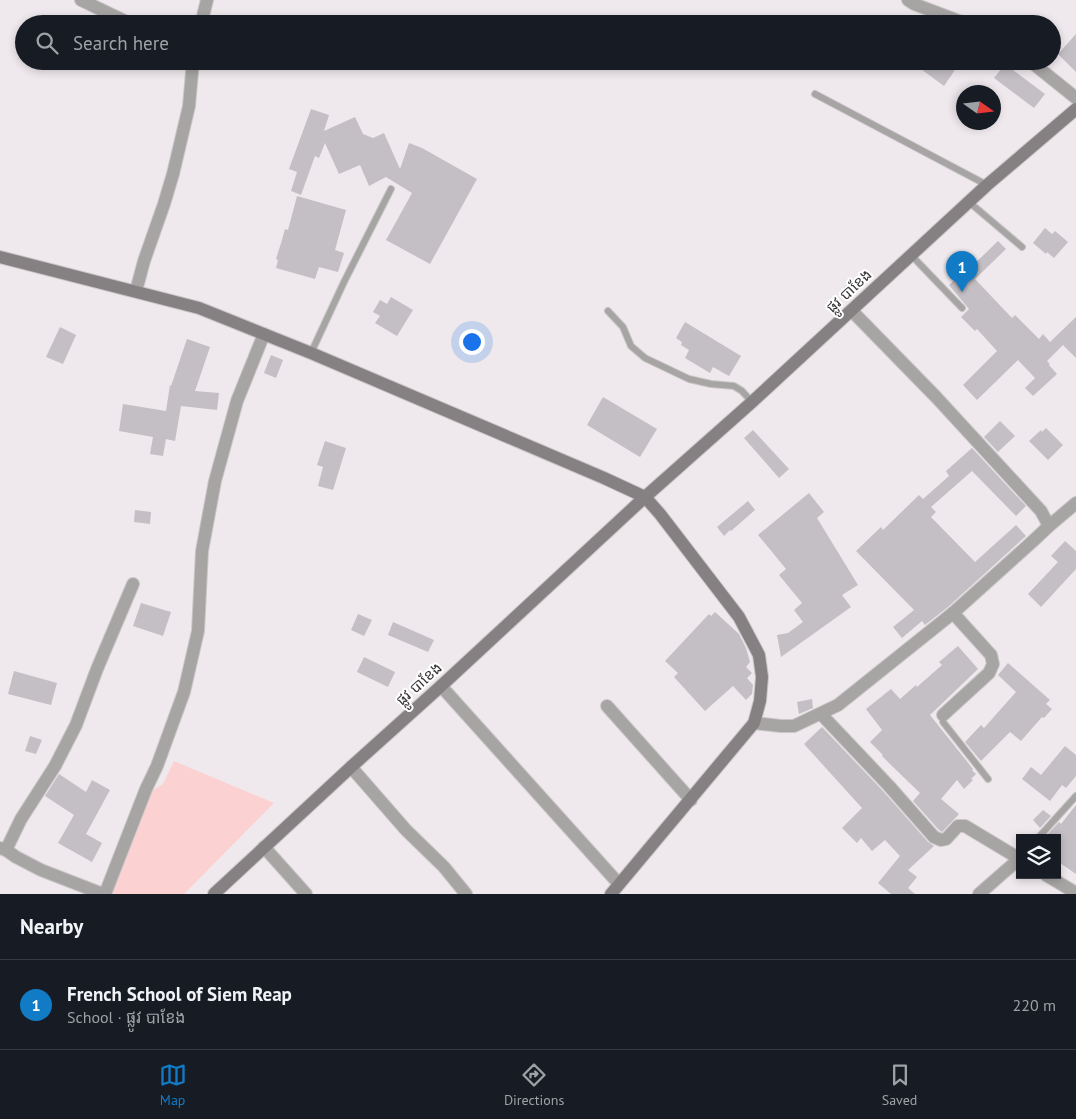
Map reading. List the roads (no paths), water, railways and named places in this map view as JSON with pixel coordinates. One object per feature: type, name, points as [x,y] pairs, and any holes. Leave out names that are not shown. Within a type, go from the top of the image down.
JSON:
[{"type":"street","points":[[81,0],[112,15]]},
{"type":"street","points":[[204,15],[207,0]]},
{"type":"street","points":[[908,0],[943,15]]},
{"type":"street","points":[[136,291],[144,260],[174,174],[189,106],[192,70]]},
{"type":"street","points":[[1041,70],[1076,98]]},
{"type":"street","name":"ផ្លូវ បាខែង","points":[[214,894],[987,185],[1075,112]]},
{"type":"street","points":[[0,257],[198,308],[311,353],[645,497],[739,617],[759,655],[762,677],[760,701],[754,723],[615,889],[441,686]]},
{"type":"street","points":[[852,310],[936,397],[1041,511],[1049,526]]},
{"type":"street","points":[[133,584],[97,669],[76,725],[55,766],[3,849],[41,870],[104,894],[146,788],[157,766],[184,692],[198,631],[202,551],[214,481],[237,401],[264,334]]},
{"type":"street","points":[[754,723],[794,726],[838,705],[952,614],[1076,503]]},
{"type":"street","points":[[943,715],[989,672],[993,664],[991,655],[952,614]]},
{"type":"street","points":[[607,706],[690,800]]},
{"type":"street","points":[[821,714],[934,837],[940,840],[946,839],[958,826],[965,826],[1016,857]]},
{"type":"street","points":[[351,767],[406,830],[444,867],[466,894]]},
{"type":"street","points":[[264,847],[306,894]]},
{"type":"street","points":[[979,894],[1016,862]]},
{"type":"street","points":[[1053,879],[1076,893]]},
{"type":"lane","points":[[816,94],[987,185]]},
{"type":"lane","points":[[311,353],[391,189]]},
{"type":"lane","points":[[969,202],[1022,247]]},
{"type":"lane","points":[[911,255],[962,308]]},
{"type":"lane","points":[[608,311],[623,327],[631,346],[645,358],[689,379],[711,384],[734,386],[742,391],[752,402]]},
{"type":"lane","points":[[943,715],[942,719],[944,722],[988,779]]},
{"type":"lane","points":[[1042,834],[1076,796]]},
{"type":"place","name":"French School of Siem Reap","points":[[962,292]]}]
